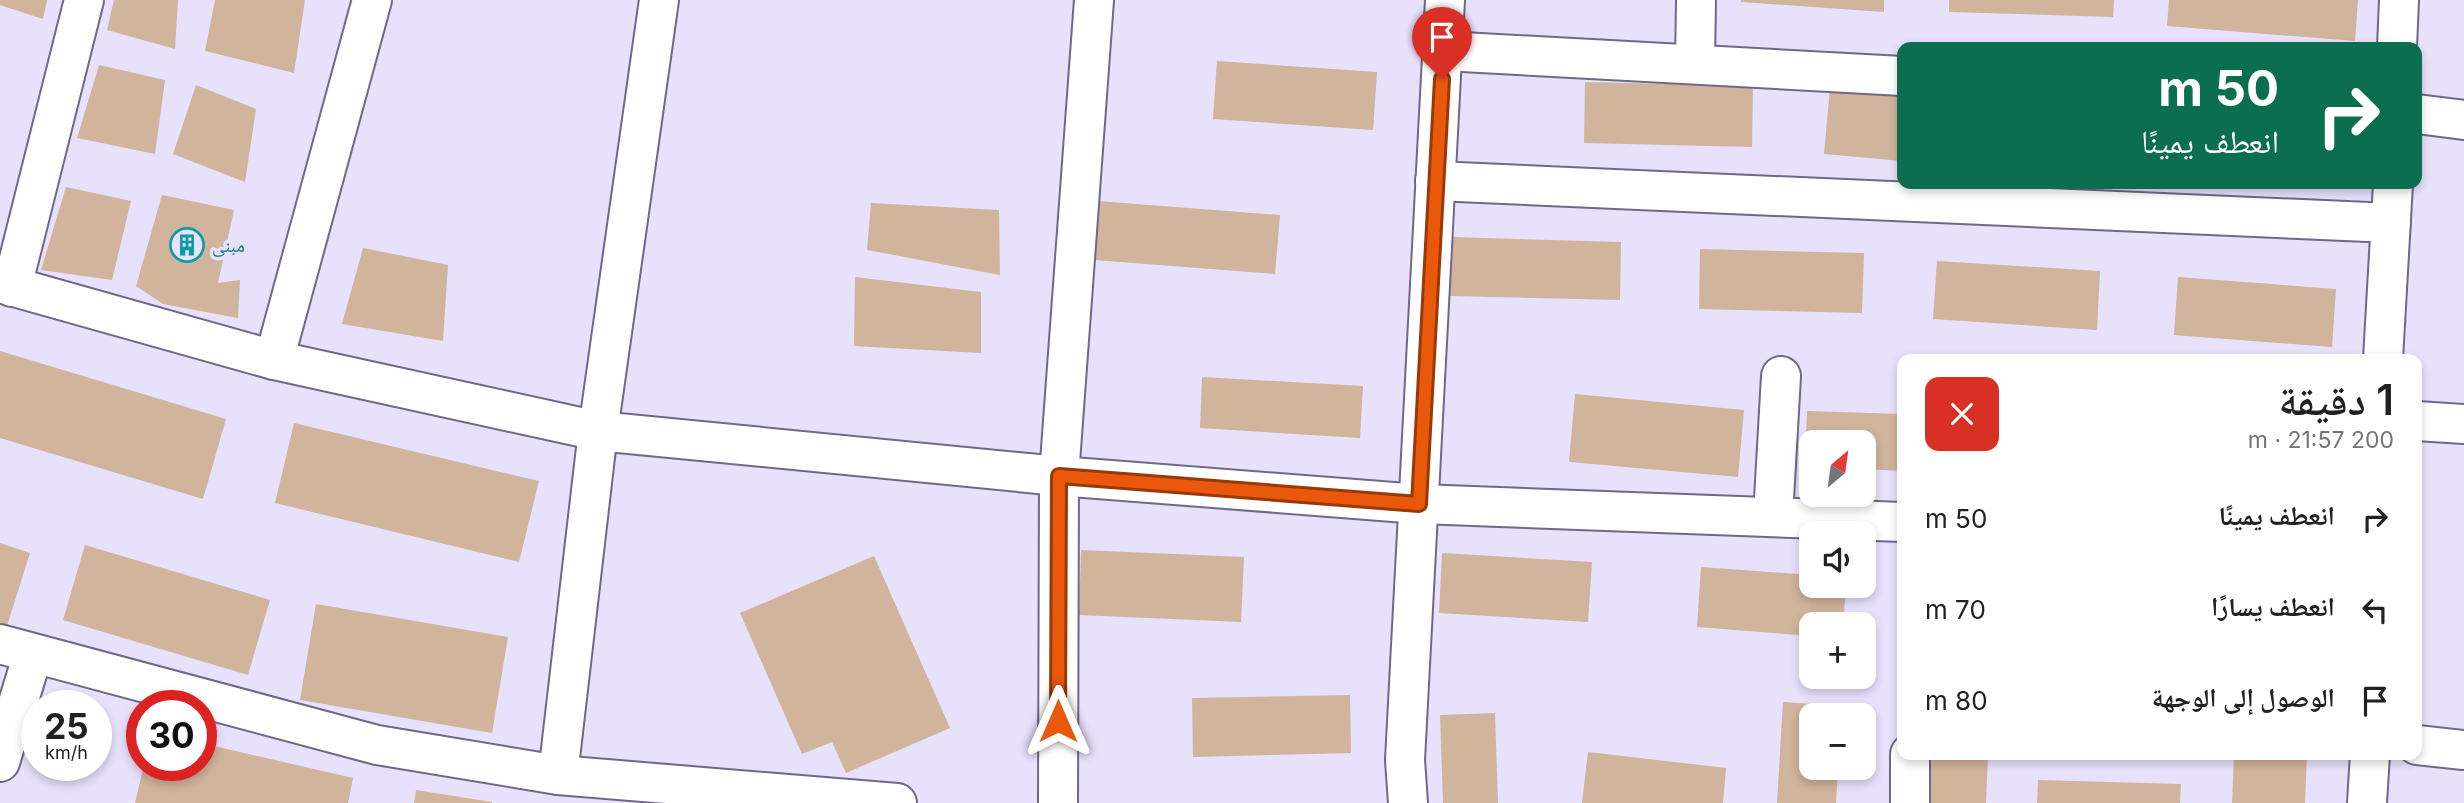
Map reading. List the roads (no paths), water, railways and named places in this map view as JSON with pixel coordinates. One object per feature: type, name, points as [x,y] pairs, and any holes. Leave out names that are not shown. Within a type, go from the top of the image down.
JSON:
[{"type":"street","points":[[84,0],[6,285],[274,360],[598,431],[1059,476],[1419,504],[1897,522]]},
{"type":"street","points":[[274,360],[372,0]]},
{"type":"street","points":[[558,775],[598,431],[659,0]]},
{"type":"street","points":[[1058,803],[1059,476],[1094,0]]},
{"type":"street","points":[[1408,803],[1405,760],[1445,0]]},
{"type":"street","points":[[1695,64],[1696,0]]},
{"type":"street","points":[[2397,42],[2399,0]]},
{"type":"street","points":[[1444,51],[1897,76]]},
{"type":"street","points":[[2422,115],[2464,120]]},
{"type":"street","points":[[1435,181],[2037,195],[2391,223]]},
{"type":"street","points":[[2383,354],[2393,189]]},
{"type":"street","points":[[1773,517],[1781,376]]},
{"type":"street","points":[[2422,421],[2464,424]]},
{"type":"street","points":[[0,762],[17,649],[377,746],[558,775],[897,803]]},
{"type":"street","points":[[2422,746],[2464,750]]},
{"type":"street","points":[[1910,760],[1910,803]]},
{"type":"street","points":[[2367,803],[2370,760]]},
{"type":"place","name":"مبنى","points":[[187,245]]}]
